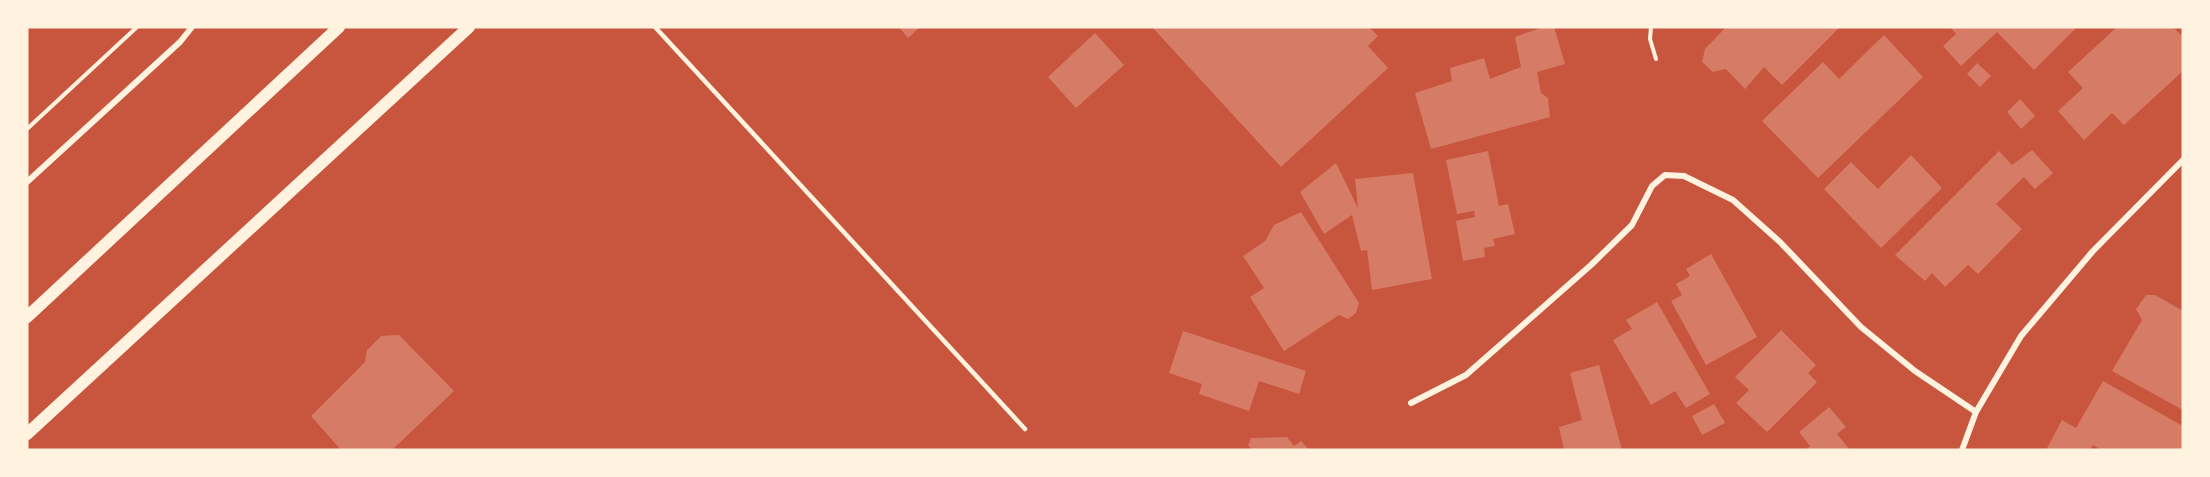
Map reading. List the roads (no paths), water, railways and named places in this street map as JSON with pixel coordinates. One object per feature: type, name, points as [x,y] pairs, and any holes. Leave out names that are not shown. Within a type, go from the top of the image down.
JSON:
[{"type":"main road","points":[[27,317],[339,27]]},
{"type":"main road","points":[[27,434],[469,27]]},
{"type":"street","points":[[27,182],[180,42],[192,27]]},
{"type":"street","points":[[1962,450],[1976,412],[2020,336],[2093,251],[2183,160]]},
{"type":"street","points":[[1411,403],[1466,375],[1591,265],[1632,225],[1652,186],[1665,175],[1684,176],[1733,200],[1779,242],[1861,327],[1915,370],[1976,412]]},
{"type":"lane","points":[[655,27],[1025,429]]}]
